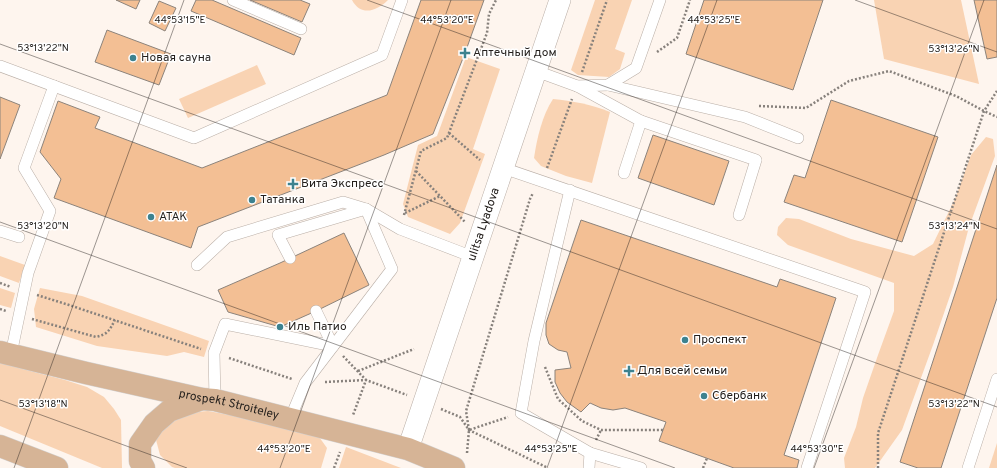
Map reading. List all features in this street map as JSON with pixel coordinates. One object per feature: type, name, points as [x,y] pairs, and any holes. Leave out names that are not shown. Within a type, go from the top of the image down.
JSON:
[{"type":"main road","name":"prospekt Stroiteley","points":[[5,353],[208,399],[408,449],[460,460]]},
{"type":"main road","points":[[144,468],[140,461],[140,444],[154,424],[169,411],[208,399]]},
{"type":"main road","points":[[0,446],[30,463],[57,468]]},
{"type":"street","name":"ulitsa Lyadova","points":[[408,449],[424,401],[466,254],[503,168],[560,0]]},
{"type":"street","points":[[0,450],[30,463]]},
{"type":"lane","points":[[233,0],[301,29]]},
{"type":"lane","points":[[0,66],[194,138],[382,55],[402,0]]},
{"type":"lane","points":[[608,85],[636,68],[660,0]]},
{"type":"lane","points":[[536,71],[577,86],[641,121],[756,160],[739,215]]},
{"type":"lane","points":[[577,86],[608,85],[745,118],[798,138]]},
{"type":"lane","points":[[5,353],[19,316],[28,273],[50,211],[24,168],[54,86]]},
{"type":"lane","points":[[624,173],[641,121]]},
{"type":"lane","points":[[503,168],[865,292],[807,468]]},
{"type":"lane","points":[[570,190],[534,341],[521,413],[590,453],[640,468]]},
{"type":"lane","points":[[197,265],[227,237],[342,202],[366,209],[400,229],[466,254]]},
{"type":"lane","points":[[290,258],[278,235],[366,209]]},
{"type":"lane","points":[[290,419],[305,383],[392,269],[366,209]]},
{"type":"lane","points":[[0,230],[19,237]]},
{"type":"lane","points":[[316,312],[333,346]]},
{"type":"lane","points":[[208,399],[214,354],[225,324],[333,346]]},
{"type":"lane","points":[[968,468],[997,379]]},
{"type":"lane","points":[[588,468],[590,453]]},
{"type":"path","points":[[400,229],[421,151],[447,138],[487,33],[489,14],[496,0]]},
{"type":"path","points":[[460,460],[470,430],[466,411],[468,403],[530,199],[542,181],[577,86],[606,0]]},
{"type":"path","points":[[636,68],[677,38],[690,0]]},
{"type":"path","points":[[756,106],[806,108],[849,81],[889,71],[956,96],[997,117]]},
{"type":"path","points":[[878,468],[878,433],[984,111],[997,91]]},
{"type":"path","points":[[449,133],[480,160]]},
{"type":"path","points":[[416,171],[468,226],[466,254]]},
{"type":"path","points":[[405,213],[440,196]]},
{"type":"path","points":[[0,310],[96,337],[105,335],[115,320]]},
{"type":"path","points":[[333,346],[366,380]]},
{"type":"path","points":[[358,371],[414,349]]},
{"type":"path","points":[[544,365],[558,399],[582,421],[600,430],[663,430]]},
{"type":"path","points":[[424,401],[460,417],[470,430],[548,468]]},
{"type":"path","points":[[470,430],[521,413]]},
{"type":"path","points":[[703,468],[707,458]]},
{"type":"shaded area","points":[[352,0],[388,0],[379,7],[364,10],[360,9]]},
{"type":"shaded area","points":[[595,0],[632,0],[615,49],[625,53],[620,69],[609,77],[578,75],[571,70]]},
{"type":"shaded area","points":[[874,0],[961,0],[979,84],[884,59]]},
{"type":"shaded area","points":[[466,57],[500,69],[473,149],[485,154],[460,223],[450,234],[408,217],[403,204],[418,145],[437,136]]},
{"type":"shaded area","points":[[257,65],[266,84],[188,118],[179,99]]},
{"type":"shaded area","points":[[553,99],[582,103],[610,112],[592,183],[566,176],[541,166],[534,158],[540,127]]},
{"type":"shaded area","points":[[986,137],[993,139],[995,156],[969,227],[953,287],[902,430],[875,468],[845,468],[844,458],[856,427],[863,398],[894,311],[894,283],[788,245],[777,235],[778,227],[786,218],[799,219],[851,239],[914,256],[933,244],[955,199],[971,155]]},
{"type":"shaded area","points":[[0,256],[25,265],[19,283],[0,276]]},
{"type":"shaded area","points":[[0,288],[15,293],[11,308],[0,305]]},
{"type":"shaded area","points":[[40,288],[82,296],[209,341],[204,357],[184,352],[167,356],[97,346],[36,327],[34,309]]},
{"type":"shaded area","points":[[0,363],[87,387],[104,397],[121,420],[122,468],[102,468],[0,426]]},
{"type":"shaded area","points":[[208,411],[258,420],[317,434],[327,448],[321,468],[172,467],[160,455],[155,436],[159,425],[184,413]]},
{"type":"shaded area","points":[[997,443],[997,468],[989,468]]},
{"type":"shaded area","points":[[346,447],[401,468],[339,468]]},
{"type":"building","points":[[116,0],[140,0],[136,9]]},
{"type":"building","points":[[196,0],[212,0],[301,38],[294,55],[191,11]]},
{"type":"building","points":[[250,0],[300,0],[310,4],[302,22]]},
{"type":"building","points":[[421,0],[484,0],[433,134],[384,155],[198,227],[191,248],[54,198],[61,179],[40,152],[58,101],[100,117],[95,128],[202,168],[387,95]]},
{"type":"building","points":[[704,0],[823,0],[793,90],[686,54]]},
{"type":"building","points":[[974,0],[997,0],[997,57],[987,59]]},
{"type":"building","points":[[159,1],[176,8],[165,31],[149,23]]},
{"type":"building","name":"Новая сауна","points":[[107,30],[171,54],[159,85],[95,62]]},
{"type":"building","points":[[0,97],[20,105],[0,159]]},
{"type":"building","points":[[831,100],[938,137],[902,242],[784,202],[794,175],[805,178]]},
{"type":"building","points":[[653,135],[729,161],[714,205],[638,178]]},
{"type":"building","points":[[997,165],[997,298],[941,468],[918,468],[900,462]]},
{"type":"building","name":"Проспект","points":[[581,220],[777,287],[780,279],[836,298],[784,455],[799,460],[797,468],[734,468],[659,441],[666,422],[625,408],[613,410],[601,408],[590,403],[581,412],[567,402],[560,393],[555,382],[555,370],[571,368],[567,352],[558,350],[549,344],[546,335],[546,323]]},
{"type":"building","points":[[344,233],[369,285],[280,327],[228,312],[218,290]]},
{"type":"place","name":"Аптечный дом","points":[[465,53]]},
{"type":"place","name":"Новая сауна","points":[[133,58]]},
{"type":"place","name":"Вита Экспресс","points":[[293,184]]},
{"type":"place","name":"Татанка","points":[[252,200]]},
{"type":"place","name":"АТАК","points":[[151,217]]},
{"type":"place","name":"Иль Патио","points":[[280,327]]},
{"type":"place","name":"Проспект","points":[[685,340]]},
{"type":"place","name":"Для всей семьи","points":[[629,371]]},
{"type":"place","name":"Сбербанк","points":[[704,396]]}]
